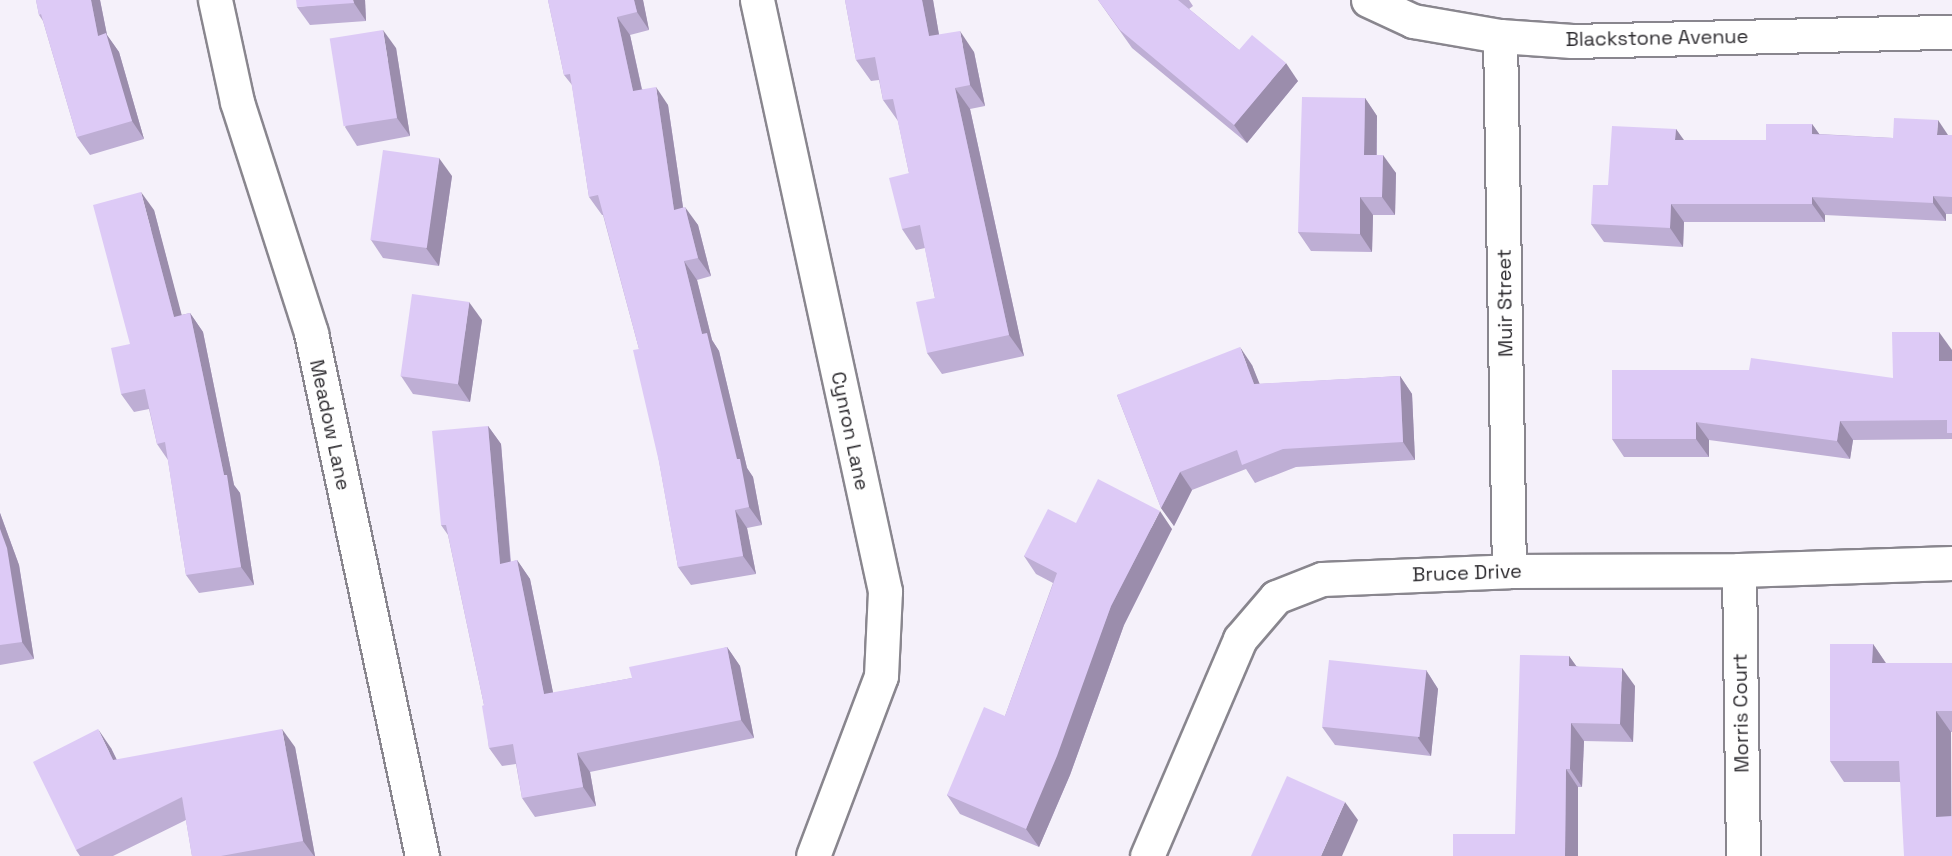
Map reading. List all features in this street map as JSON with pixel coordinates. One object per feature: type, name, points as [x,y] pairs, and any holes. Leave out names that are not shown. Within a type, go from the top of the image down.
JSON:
[{"type":"street","name":"Meadow Lane","points":[[216,0],[237,102],[311,333],[422,856]]},
{"type":"street","name":"Cynron Lane","points":[[757,0],[885,591],[880,676],[813,856]]},
{"type":"street","name":"Blackstone Avenue","points":[[1368,0],[1413,21],[1500,36],[1572,41],[1952,32]]},
{"type":"street","name":"Muir Street","points":[[1500,36],[1509,571]]},
{"type":"street","name":"Bruce Drive","points":[[1148,856],[1240,639],[1276,597],[1322,579],[1509,571],[1739,570],[1952,563]]},
{"type":"street","name":"Morris Court","points":[[1739,570],[1743,856]]},
{"type":"building","points":[[36,0],[91,0],[98,36],[106,33],[132,121],[77,137]]},
{"type":"building","points":[[296,0],[353,0],[354,3],[297,7]]},
{"type":"building","points":[[548,0],[634,0],[637,12],[617,17],[633,91],[656,87],[674,210],[685,207],[698,258],[684,261],[702,334],[707,333],[737,459],[740,459],[749,507],[735,510],[743,556],[678,567],[659,462],[633,350],[639,349],[598,195],[589,197],[570,74],[564,75]]},
{"type":"building","points":[[845,0],[922,0],[929,36],[960,31],[970,85],[955,88],[1009,335],[927,353],[916,302],[935,298],[920,225],[902,229],[889,178],[909,173],[893,99],[883,100],[875,57],[856,60]]},
{"type":"building","points":[[1098,0],[1178,0],[1239,50],[1252,35],[1286,63],[1234,125],[1120,30]]},
{"type":"building","points":[[383,30],[397,118],[344,126],[330,38]]},
{"type":"building","points":[[1302,97],[1365,98],[1364,155],[1383,155],[1382,197],[1360,197],[1360,234],[1298,232]]},
{"type":"building","points":[[1894,118],[1938,120],[1937,135],[1952,135],[1952,197],[1933,196],[1933,203],[1812,197],[1812,204],[1671,204],[1670,228],[1591,224],[1593,185],[1608,185],[1612,126],[1676,129],[1675,140],[1766,140],[1766,124],[1812,124],[1812,134],[1893,138]]},
{"type":"building","points":[[383,150],[439,158],[427,248],[370,240]]},
{"type":"building","points":[[141,192],[174,317],[190,313],[224,475],[227,475],[241,567],[186,575],[165,442],[157,444],[145,389],[121,394],[111,348],[130,344],[93,205]]},
{"type":"building","points":[[412,294],[469,302],[458,384],[400,376]]},
{"type":"building","points":[[1892,332],[1939,332],[1939,361],[1952,361],[1952,433],[1947,433],[1947,420],[1840,421],[1837,441],[1696,422],[1696,439],[1612,439],[1612,370],[1749,370],[1751,358],[1893,378]]},
{"type":"building","points":[[1240,347],[1254,384],[1400,376],[1403,442],[1283,449],[1242,465],[1237,450],[1180,472],[1161,508],[1117,395]]},
{"type":"building","points":[[488,426],[500,564],[517,560],[544,694],[632,678],[629,667],[727,647],[741,720],[577,753],[583,787],[522,798],[513,744],[489,748],[482,706],[484,705],[446,525],[441,525],[432,431]]},
{"type":"building","points":[[1098,479],[1160,511],[1111,606],[1057,756],[1026,829],[947,795],[984,707],[1005,716],[1057,573],[1024,556],[1048,509],[1076,523]]},
{"type":"building","points":[[0,529],[7,548],[22,642],[0,645]]},
{"type":"building","points":[[1830,644],[1873,644],[1872,663],[1952,663],[1952,711],[1936,711],[1936,817],[1952,816],[1952,856],[1904,856],[1899,761],[1830,761]]},
{"type":"building","points":[[1520,655],[1569,656],[1569,666],[1622,668],[1620,724],[1571,723],[1570,769],[1566,769],[1565,856],[1453,856],[1453,834],[1515,834]]},
{"type":"building","points":[[1329,660],[1426,670],[1419,737],[1322,727]]},
{"type":"building","points":[[98,729],[113,760],[282,729],[303,841],[221,856],[192,856],[182,797],[76,850],[33,762]]},
{"type":"building","points":[[1287,776],[1345,802],[1321,856],[1251,856]]}]
